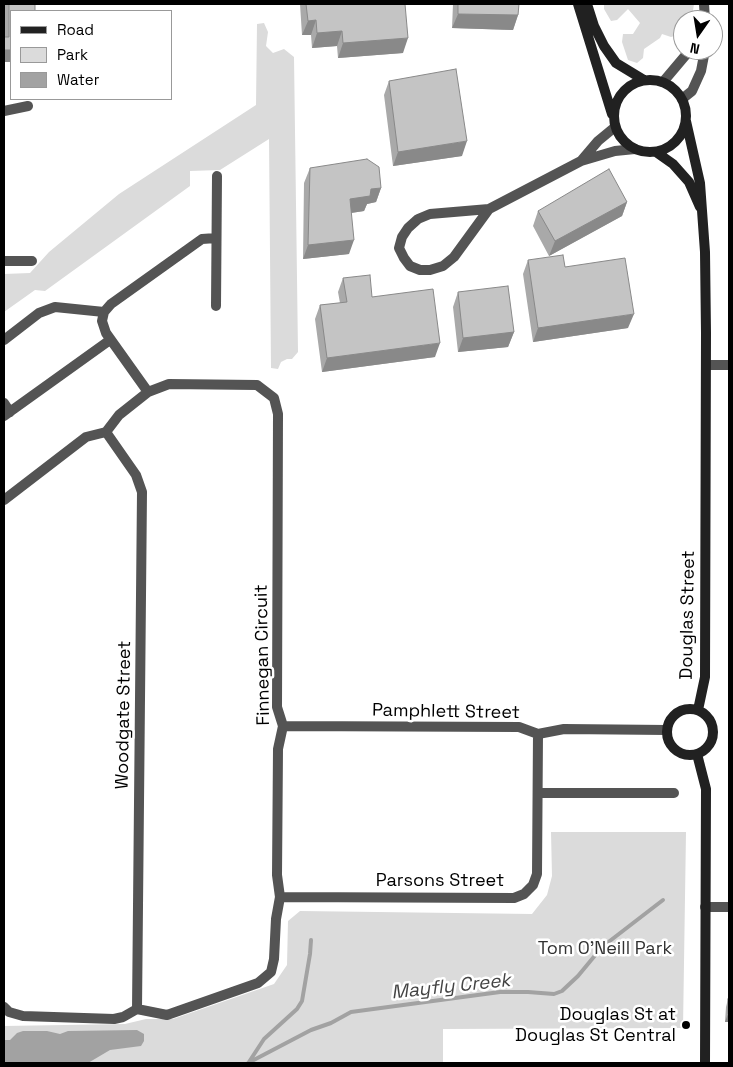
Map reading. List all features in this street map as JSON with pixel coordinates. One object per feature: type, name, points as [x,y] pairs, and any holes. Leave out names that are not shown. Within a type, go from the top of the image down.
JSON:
[{"type":"main road","points":[[578,4],[614,124],[626,144],[645,152],[656,152],[667,148],[683,132],[686,110],[682,99],[674,88],[663,82],[644,80],[635,82],[620,94],[614,111],[614,124]]},
{"type":"main road","points":[[587,4],[594,26],[616,63],[644,80]]},
{"type":"main road","name":"Douglas Street","points":[[686,121],[700,183],[705,252],[706,677],[698,710]]},
{"type":"main road","name":"Douglas Street","points":[[656,152],[673,164],[689,182],[702,212]]},
{"type":"main road","points":[[688,709],[698,710],[708,716],[714,732],[707,748],[697,754],[688,755],[676,750],[668,739],[667,730],[670,720],[678,713],[688,709]]},
{"type":"main road","points":[[697,754],[706,789],[705,1063]]},
{"type":"street","points":[[663,82],[682,60]]},
{"type":"street","points":[[682,99],[692,91],[701,71],[703,60]]},
{"type":"street","points":[[4,111],[28,106]]},
{"type":"street","points":[[581,161],[614,124]]},
{"type":"street","points":[[489,209],[454,257],[443,266],[430,270],[420,270],[410,266],[404,258],[399,248],[402,237],[418,219],[430,214],[489,209],[581,161],[615,151],[635,149]]},
{"type":"street","points":[[216,306],[217,176]]},
{"type":"street","points":[[148,392],[106,333],[102,321],[104,312],[110,304],[202,239],[216,238]]},
{"type":"street","points":[[4,261],[32,261]]},
{"type":"street","points":[[4,340],[47,309],[62,307],[104,312]]},
{"type":"street","points":[[4,403],[7,414],[110,340]]},
{"type":"street","points":[[706,365],[729,365]]},
{"type":"street","name":"Finnegan Circuit","points":[[106,432],[118,415],[148,392],[169,384],[257,385],[274,398],[278,414],[277,707],[282,726],[278,749],[277,875],[280,897],[271,972],[258,983],[167,1015],[137,1009]]},
{"type":"street","points":[[4,500],[86,437],[106,432]]},
{"type":"street","name":"Woodgate Street","points":[[106,432],[136,474],[142,492],[137,1009]]},
{"type":"street","name":"Pamphlett Street","points":[[282,726],[519,727],[538,734],[564,729],[667,730]]},
{"type":"street","name":"Parsons Street","points":[[280,897],[514,898],[524,894],[533,886],[537,874],[538,734]]},
{"type":"street","points":[[538,793],[674,793]]},
{"type":"street","points":[[705,907],[729,907]]},
{"type":"street","points":[[4,1007],[10,1012],[23,1016],[114,1019],[123,1017],[137,1009]]},
{"type":"green space","points":[[604,4],[694,4],[693,10],[673,10],[673,36],[662,34],[660,38],[644,49],[643,58],[637,63],[628,60],[622,42],[623,34],[633,34],[640,23],[628,9],[617,20],[611,21],[604,9]]},
{"type":"green space","points":[[264,23],[268,32],[266,46],[273,53],[284,49],[294,57],[298,352],[292,359],[281,362],[278,369],[271,368],[269,139],[220,170],[190,171],[190,186],[45,291],[35,290],[4,312],[4,274],[30,273],[49,252],[119,194],[256,105],[257,24]]},
{"type":"green space","name":"Tom O'Neill Park","points":[[551,832],[686,832],[683,1028],[443,1029],[443,1063],[4,1063],[4,1026],[125,1024],[146,1019],[173,1019],[274,984],[287,965],[288,921],[300,911],[532,914],[547,895],[552,876]]},
{"type":"water","points":[[137,1030],[144,1034],[144,1041],[141,1046],[110,1050],[88,1063],[4,1063],[4,1040],[10,1040],[17,1033],[23,1031],[47,1031],[60,1034],[68,1031]]},
{"type":"building","points":[[9,4],[35,4],[35,10],[10,10],[10,50],[4,50],[4,37],[9,37]]},
{"type":"building","points":[[306,4],[405,4],[408,38],[343,43],[342,31],[317,33],[316,20],[308,21]]},
{"type":"building","points":[[458,4],[519,4],[518,15],[458,14]]},
{"type":"building","points":[[456,69],[467,141],[398,152],[389,81]]},
{"type":"building","points":[[367,159],[379,167],[381,188],[371,189],[370,196],[350,199],[354,240],[308,245],[310,168]]},
{"type":"building","points":[[609,169],[627,202],[555,241],[538,211]]},
{"type":"building","points":[[563,255],[565,267],[625,258],[634,314],[538,328],[528,260]]},
{"type":"building","points":[[370,275],[372,297],[433,289],[440,343],[327,358],[320,305],[347,302],[343,278]]},
{"type":"building","points":[[508,286],[514,332],[463,338],[458,292]]},
{"type":"waterway","name":"Mayfly Creek","points":[[248,1063],[311,1030],[331,1023],[351,1012],[500,992],[554,994],[562,991],[578,976],[602,947],[663,900]]},
{"type":"waterway","points":[[249,1062],[264,1039],[297,1009],[302,1001],[311,940]]},
{"type":"place","name":"Douglas St at Douglas St Central","points":[[686,1025]]}]
